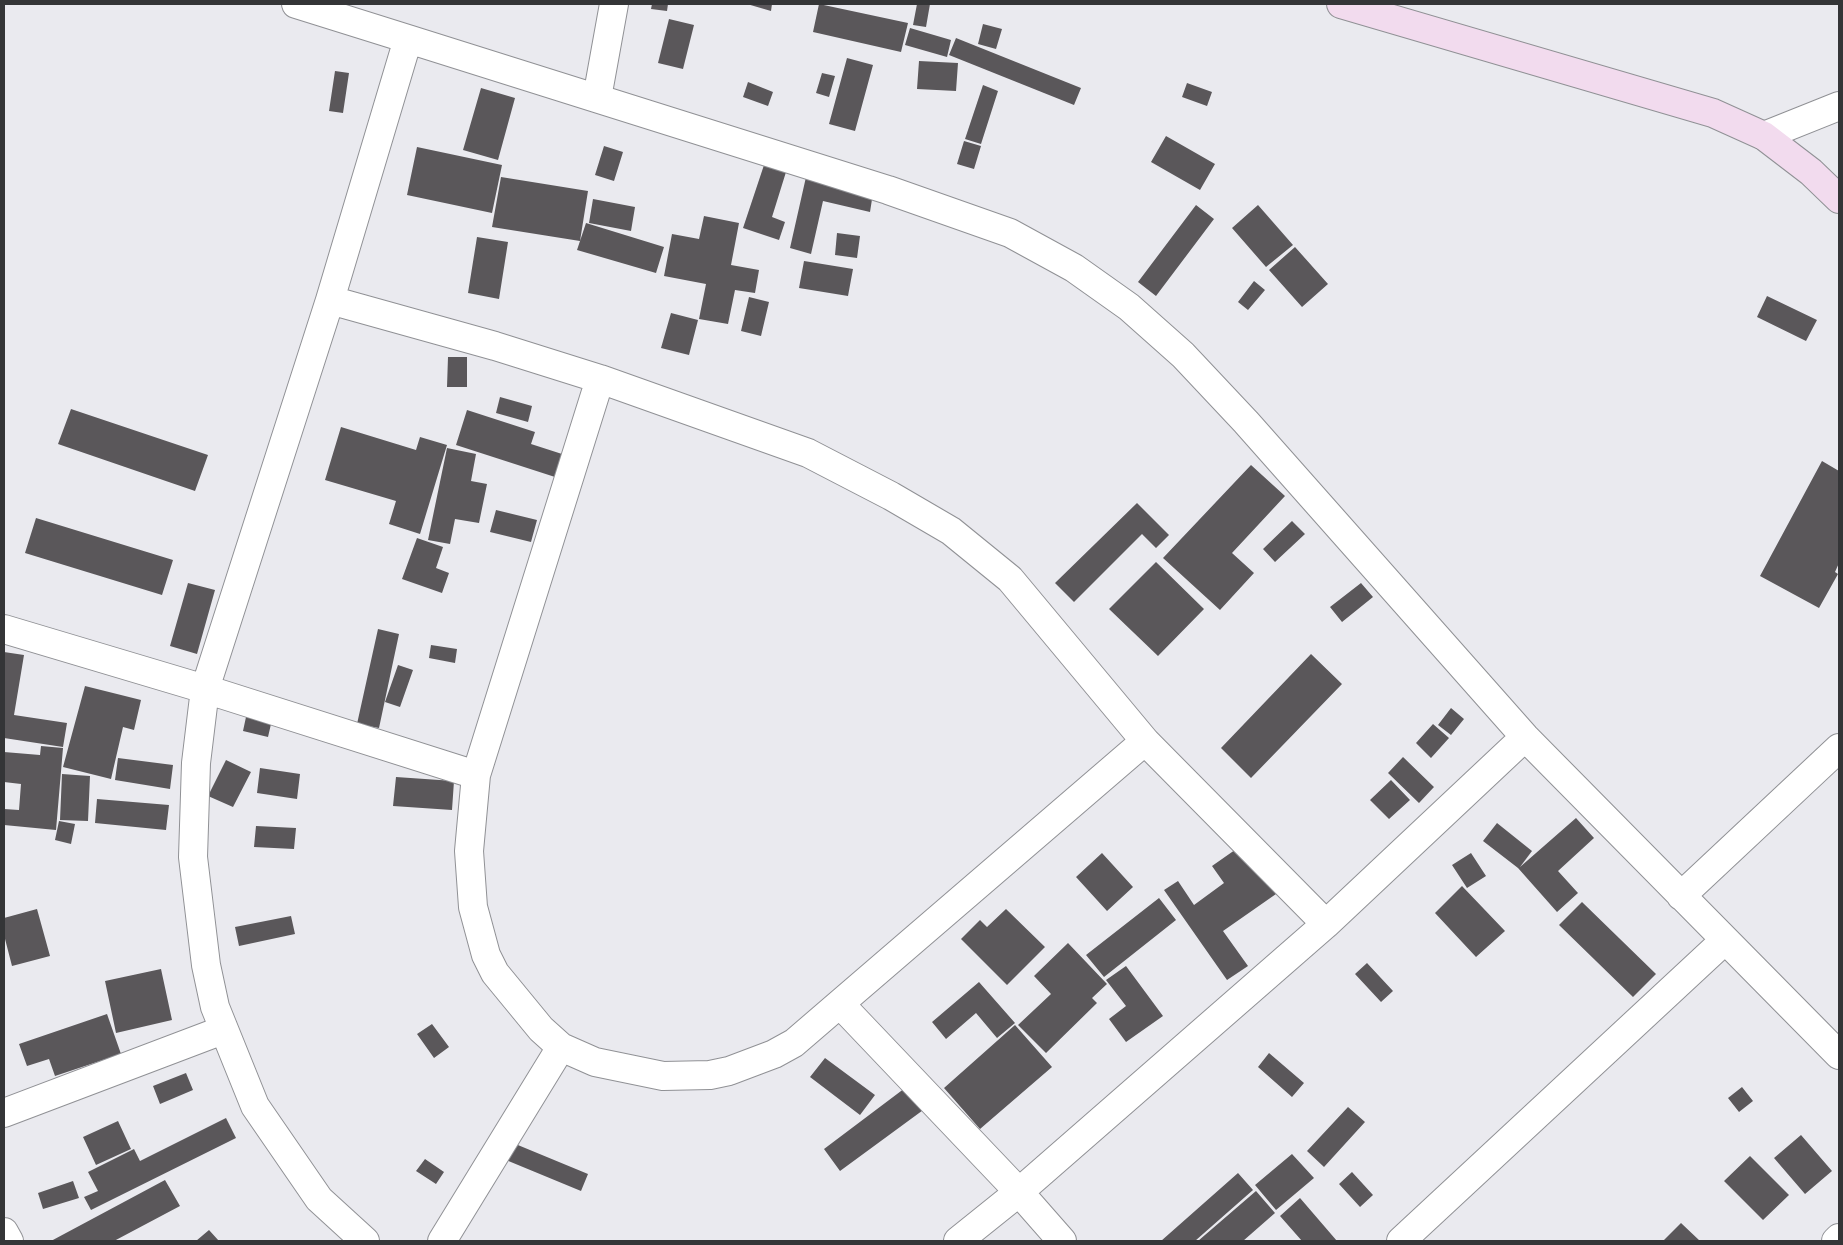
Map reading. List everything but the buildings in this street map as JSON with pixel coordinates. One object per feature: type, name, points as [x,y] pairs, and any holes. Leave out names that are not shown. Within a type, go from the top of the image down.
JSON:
[{"type":"main road","points":[[1345,4],[1713,113],[1764,136],[1811,172],[1839,199]]},
{"type":"street","points":[[296,4],[888,190],[1010,233],[1074,268],[1129,307],[1190,362],[1246,422],[1524,737],[1839,1055]]},
{"type":"street","points":[[597,98],[614,4]]},
{"type":"street","points":[[364,1241],[319,1199],[284,1152],[255,1106],[223,1030],[206,965],[193,857],[196,763],[205,689],[330,300],[408,39]]},
{"type":"street","points":[[1764,136],[1839,106]]},
{"type":"street","points":[[330,300],[495,346],[600,379],[808,453],[891,496],[951,532],[1010,579],[1145,741],[1326,924]]},
{"type":"street","points":[[600,379],[476,775],[469,851],[473,906],[486,955],[495,974],[541,1029],[561,1047],[595,1062],[636,1072],[663,1076],[710,1075],[729,1071],[755,1062],[788,1046],[840,1004],[1145,741]]},
{"type":"street","points":[[4,629],[205,689],[476,775]]},
{"type":"street","points":[[958,1241],[1019,1192],[1326,924],[1524,737]]},
{"type":"street","points":[[1681,896],[1839,748]]},
{"type":"street","points":[[1401,1241],[1725,940]]},
{"type":"street","points":[[840,1004],[1019,1192],[1062,1241]]},
{"type":"street","points":[[4,1113],[223,1030]]},
{"type":"street","points":[[442,1241],[561,1047]]},
{"type":"street","points":[[4,1232],[9,1241]]},
{"type":"street","points":[[1836,1241],[1839,1238]]}]
